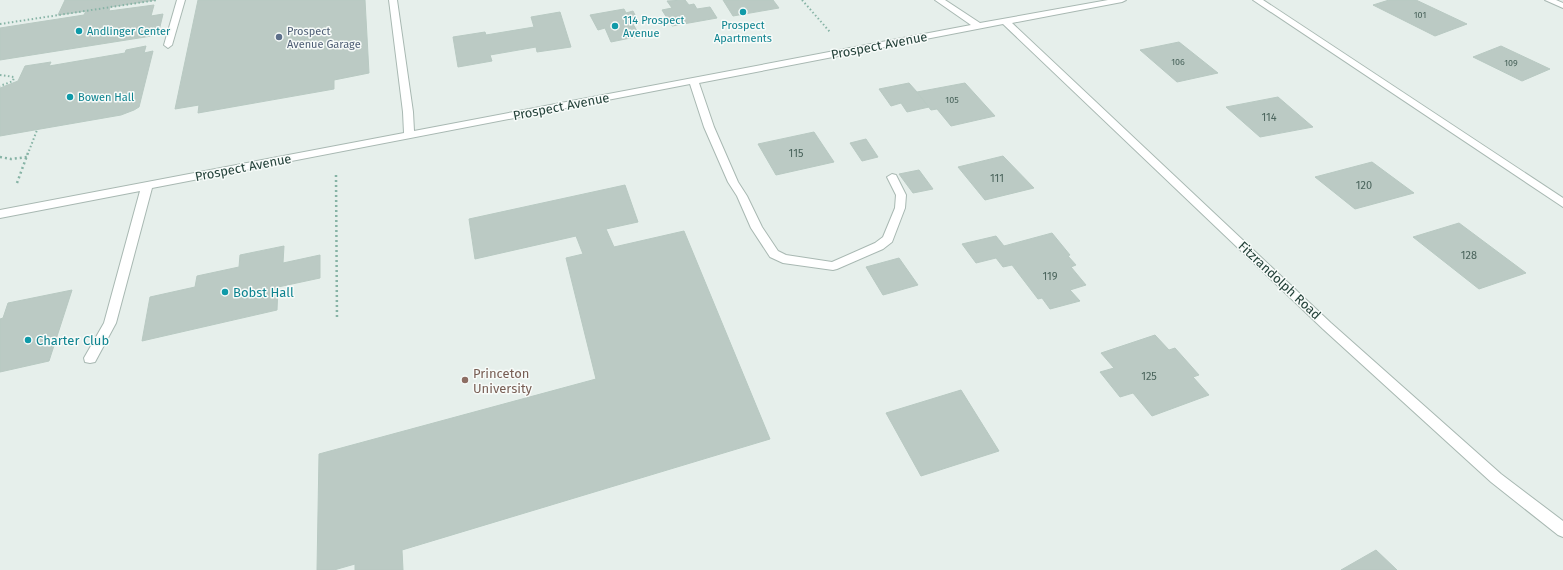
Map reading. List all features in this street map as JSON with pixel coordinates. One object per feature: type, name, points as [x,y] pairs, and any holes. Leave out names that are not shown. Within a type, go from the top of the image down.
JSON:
[{"type":"street","points":[[168,45],[181,0]]},
{"type":"street","points":[[393,0],[408,112],[409,135]]},
{"type":"street","points":[[939,0],[980,26]]},
{"type":"street","name":"Prospect Avenue","points":[[0,214],[694,80],[1122,0]]},
{"type":"street","points":[[1257,0],[1563,203]]},
{"type":"street","points":[[1549,0],[1563,6]]},
{"type":"street","name":"Fitzrandolph Road","points":[[1005,21],[1333,331],[1496,478],[1563,530]]},
{"type":"street","points":[[694,80],[710,127],[733,182],[742,196],[757,228],[774,254],[783,259],[833,266],[879,246],[888,239],[900,208],[901,195],[892,177]]},
{"type":"street","points":[[90,358],[110,323],[147,186]]},
{"type":"path","points":[[0,24],[157,0]]},
{"type":"path","points":[[802,0],[830,32]]},
{"type":"path","points":[[0,75],[14,76],[13,81],[0,86]]},
{"type":"path","points":[[17,183],[37,130]]},
{"type":"path","points":[[0,157],[11,159],[27,157]]},
{"type":"path","points":[[336,175],[337,320]]},
{"type":"building","name":"Andlinger Center","points":[[65,0],[156,0],[110,7],[109,11],[154,5],[151,16],[163,14],[158,35],[0,60],[0,28],[84,15],[86,11],[58,15]]},
{"type":"building","name":"Prospect Avenue Garage","points":[[198,0],[365,0],[369,73],[334,80],[334,89],[198,113],[199,105],[175,109]]},
{"type":"building","points":[[685,0],[689,5],[694,4],[697,9],[710,7],[717,18],[672,26],[662,10],[672,8],[667,1]]},
{"type":"building","name":"Prospect Apartments","points":[[723,0],[773,0],[779,8],[733,16]]},
{"type":"building","points":[[1389,0],[1416,0],[1467,24],[1435,36],[1373,5]]},
{"type":"building","name":"114 Prospect Avenue","points":[[624,9],[626,13],[633,11],[639,23],[633,24],[640,36],[611,42],[605,28],[598,30],[590,15]]},
{"type":"building","points":[[560,12],[571,47],[537,52],[536,47],[490,55],[492,61],[458,67],[453,37],[485,32],[486,35],[534,27],[531,17]]},
{"type":"building","points":[[1179,42],[1218,73],[1177,82],[1140,50]]},
{"type":"building","name":"Bowen Hall","points":[[146,46],[144,53],[153,51],[139,107],[121,115],[0,136],[0,88],[18,81],[25,66],[51,62],[49,66],[125,53],[126,50]]},
{"type":"building","points":[[1501,46],[1550,69],[1522,81],[1473,57]]},
{"type":"building","points":[[909,83],[929,107],[907,112],[901,103],[891,106],[879,89]]},
{"type":"building","points":[[965,83],[995,116],[951,126],[937,109],[931,110],[917,92]]},
{"type":"building","points":[[1278,97],[1313,127],[1260,137],[1226,107]]},
{"type":"building","points":[[814,132],[834,162],[776,175],[758,144]]},
{"type":"building","points":[[866,139],[878,157],[862,161],[850,143]]},
{"type":"building","points":[[1003,156],[1034,188],[985,200],[958,167]]},
{"type":"building","points":[[1372,162],[1414,193],[1355,209],[1315,177]]},
{"type":"building","points":[[919,170],[933,189],[913,193],[899,174]]},
{"type":"building","points":[[625,185],[638,222],[606,229],[614,247],[684,231],[770,439],[402,550],[403,570],[355,570],[355,564],[334,570],[317,570],[319,454],[596,379],[566,258],[583,254],[576,236],[475,259],[469,219]]},
{"type":"building","points":[[1459,223],[1526,273],[1479,289],[1413,237]]},
{"type":"building","points":[[1052,233],[1070,255],[1068,256],[1076,265],[1071,267],[1086,285],[1070,290],[1080,301],[1050,309],[1042,298],[1038,299],[1012,265],[1003,267],[996,258],[976,263],[962,244],[996,236],[1004,246]]},
{"type":"building","name":"Bobst Hall","points":[[284,246],[283,263],[320,255],[320,278],[278,287],[277,310],[142,341],[150,297],[195,287],[197,276],[239,267],[240,255]]},
{"type":"building","points":[[899,258],[918,285],[883,295],[866,267]]},
{"type":"building","name":"Charter Club","points":[[72,290],[49,361],[0,372],[0,319],[3,318],[8,303]]},
{"type":"building","points":[[1155,335],[1169,350],[1175,348],[1199,375],[1193,377],[1209,395],[1152,416],[1133,393],[1120,397],[1100,372],[1114,368],[1101,353]]},
{"type":"building","points":[[961,390],[999,451],[921,476],[886,413]]},
{"type":"building","points":[[1376,550],[1397,570],[1341,570]]},
{"type":"place","name":"Prospect Apartments","points":[[743,12]]},
{"type":"place","name":"114 Prospect Avenue","points":[[615,26]]},
{"type":"place","name":"Andlinger Center","points":[[79,31]]},
{"type":"place","name":"Prospect Avenue Garage","points":[[279,37]]},
{"type":"place","name":"Bowen Hall","points":[[70,97]]},
{"type":"place","name":"Bobst Hall","points":[[225,292]]},
{"type":"place","name":"Charter Club","points":[[28,340]]},
{"type":"place","name":"Princeton University","points":[[465,380]]}]
